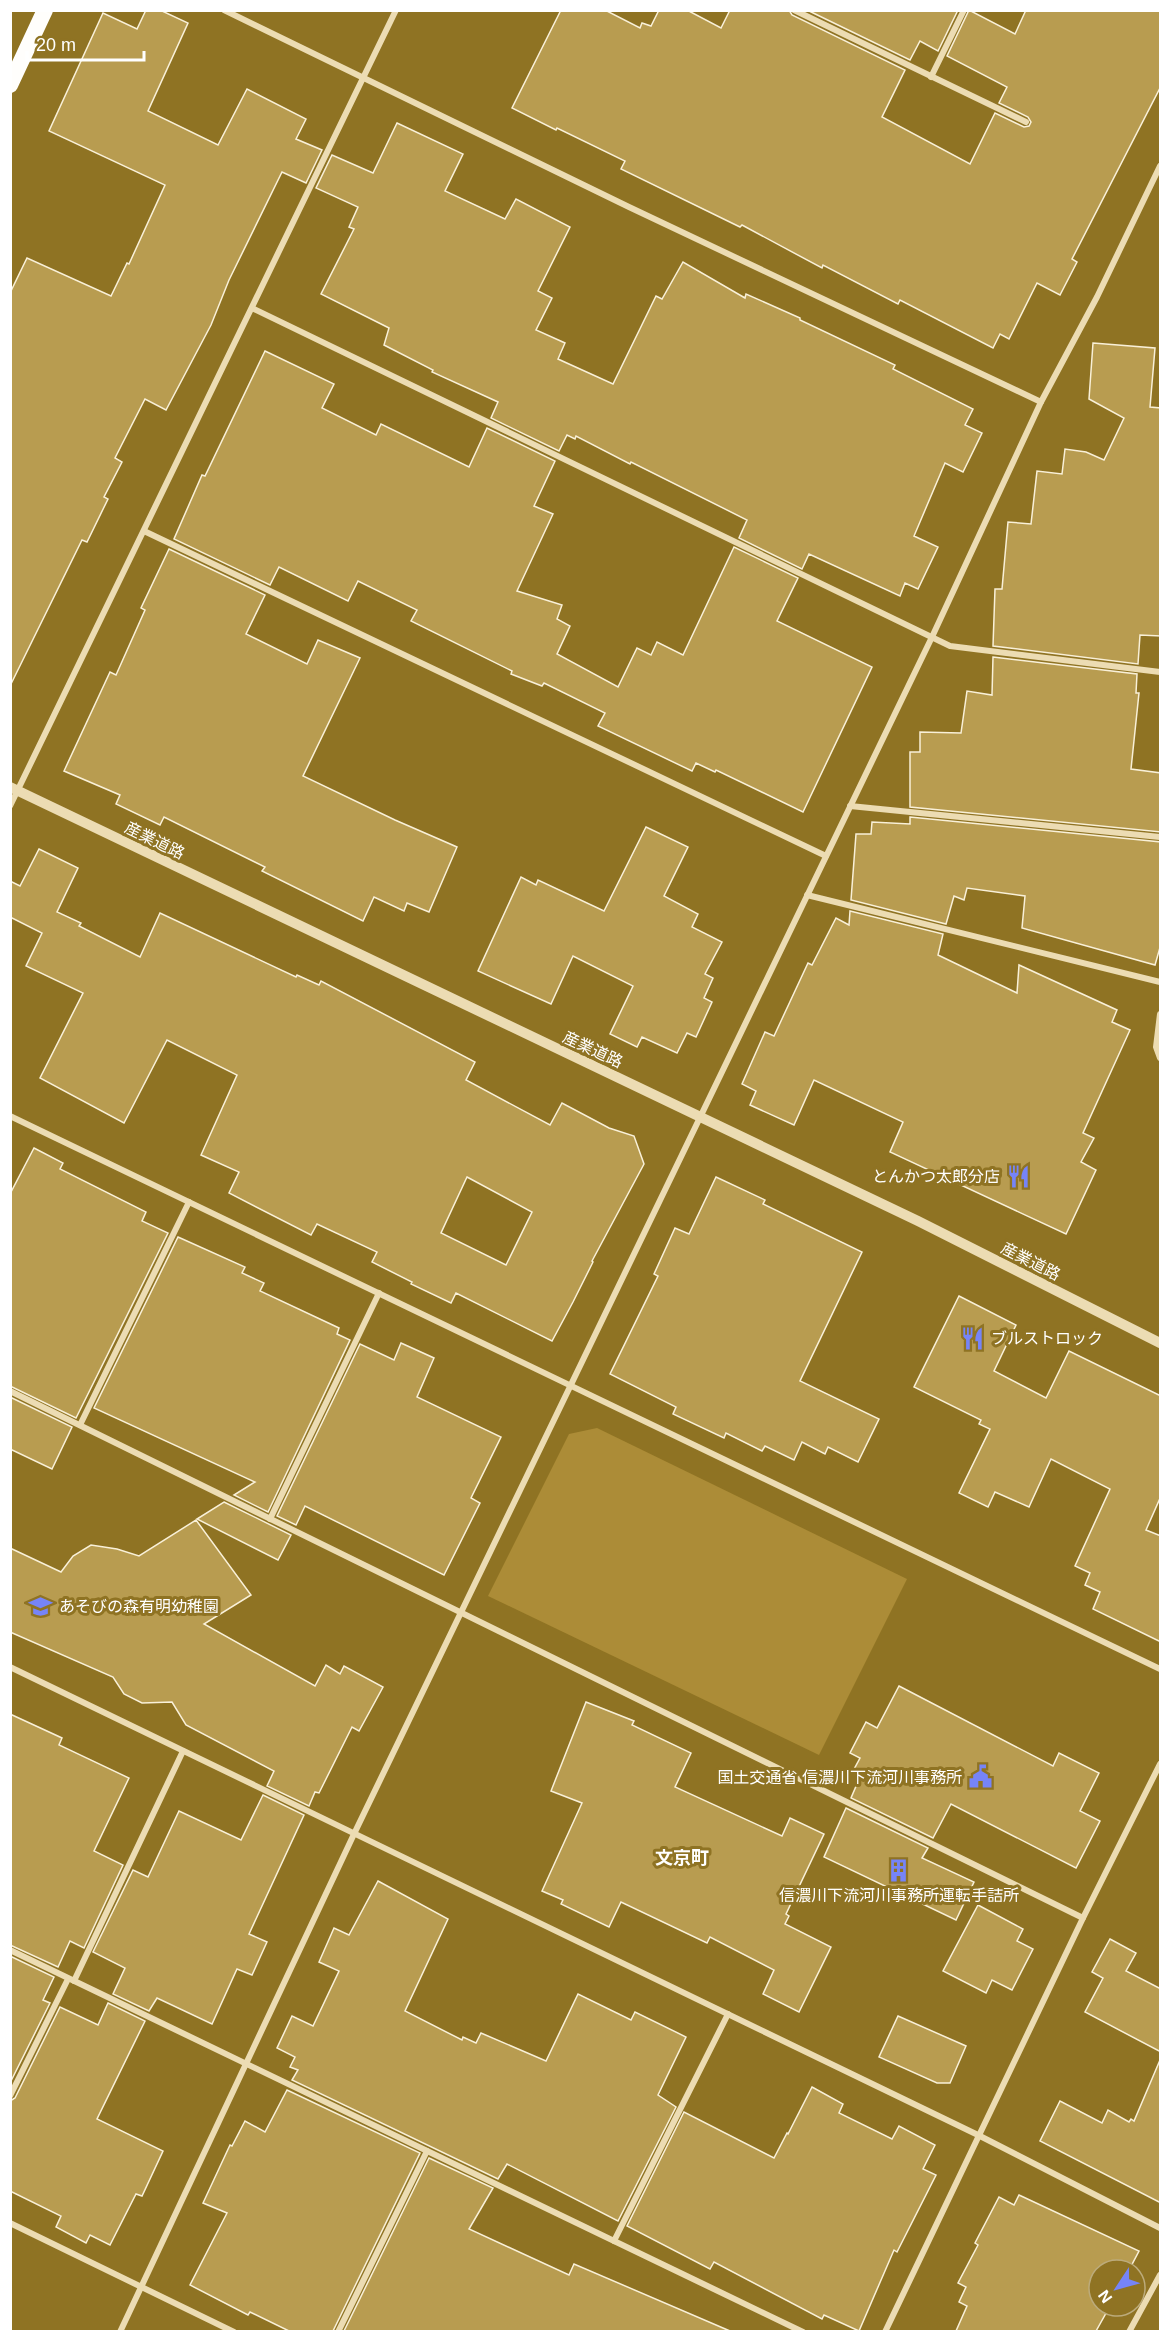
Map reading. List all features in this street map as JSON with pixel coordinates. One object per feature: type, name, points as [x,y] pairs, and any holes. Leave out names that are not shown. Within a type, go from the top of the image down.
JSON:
[{"type":"highway","points":[[10,85],[45,10]]},
{"type":"street","points":[[224,10],[629,207],[1041,402]]},
{"type":"street","points":[[10,806],[14,789],[144,531],[396,10]]},
{"type":"street","points":[[794,10],[1026,122]]},
{"type":"street","points":[[931,77],[964,10]]},
{"type":"street","points":[[120,2331],[354,1834],[932,637],[1041,402],[1097,297],[1161,166]]},
{"type":"street","points":[[252,308],[950,646],[1161,672]]},
{"type":"street","points":[[144,531],[826,856]]},
{"type":"street","name":"産業道路","points":[[14,789],[700,1116],[1161,1343]]},
{"type":"street","points":[[850,806],[1161,837]]},
{"type":"street","points":[[807,896],[1161,982]]},
{"type":"street","points":[[1161,1014],[1156,1047],[1161,1058]]},
{"type":"street","points":[[10,1116],[1161,1669]]},
{"type":"street","points":[[80,1425],[189,1202]]},
{"type":"street","points":[[270,1519],[379,1293]]},
{"type":"street","points":[[10,1391],[1083,1918]]},
{"type":"street","points":[[10,1678],[13,1668],[978,2135],[1161,2229]]},
{"type":"street","points":[[10,2096],[71,1980],[183,1751]]},
{"type":"street","points":[[885,2331],[1083,1918],[1161,1764]]},
{"type":"street","points":[[10,1950],[803,2331]]},
{"type":"street","points":[[614,2241],[728,2014]]},
{"type":"street","points":[[339,2331],[427,2151]]},
{"type":"street","points":[[10,2223],[234,2331]]},
{"type":"street","points":[[1129,2331],[1161,2275]]},
{"type":"shaded area","points":[[597,1428],[907,1579],[819,1755],[488,1596],[569,1434]]},
{"type":"building","points":[[146,10],[160,10],[188,23],[148,111],[218,145],[247,89],[306,119],[296,139],[322,150],[306,183],[282,172],[229,280],[211,325],[166,410],[145,399],[115,458],[122,462],[104,497],[108,499],[87,542],[82,540],[10,686],[10,293],[27,258],[111,296],[127,263],[129,264],[165,185],[49,131],[103,13],[137,29]]},
{"type":"building","points":[[561,10],[605,10],[640,28],[642,23],[651,26],[659,10],[687,10],[721,28],[730,10],[789,10],[792,15],[905,70],[882,117],[970,164],[995,113],[1024,127],[1029,126],[1031,122],[1028,117],[999,103],[1007,87],[947,56],[969,10],[1015,34],[1026,10],[1161,10],[1161,86],[1072,259],[1077,262],[1060,295],[1037,283],[1009,339],[1000,334],[993,348],[900,300],[898,304],[823,265],[822,268],[742,225],[740,227],[621,169],[625,161],[512,108]]},
{"type":"building","points":[[807,10],[958,10],[938,51],[920,41],[910,60]]},
{"type":"building","points":[[397,123],[463,154],[445,191],[505,219],[516,199],[570,227],[538,291],[552,298],[536,330],[565,343],[558,359],[613,384],[656,296],[662,299],[683,262],[745,298],[746,294],[800,318],[895,365],[893,369],[973,409],[965,425],[982,433],[963,472],[945,463],[914,536],[938,547],[918,589],[905,583],[900,596],[809,554],[802,569],[739,538],[747,520],[631,462],[630,464],[576,436],[575,439],[567,435],[559,451],[491,418],[498,402],[432,372],[433,370],[384,345],[389,328],[321,294],[354,229],[349,227],[358,207],[316,188],[332,155],[373,173]]},
{"type":"building","points":[[1093,343],[1155,348],[1150,407],[1161,408],[1161,636],[1140,635],[1138,664],[993,646],[995,589],[1002,589],[1008,522],[1031,524],[1037,471],[1062,474],[1065,449],[1086,452],[1104,460],[1124,418],[1089,399]]},
{"type":"building","points":[[265,351],[334,384],[322,408],[376,435],[381,424],[469,467],[487,428],[555,461],[534,506],[553,514],[517,591],[562,605],[557,619],[570,626],[557,654],[618,687],[637,648],[651,655],[657,642],[683,655],[734,547],[798,578],[777,621],[872,667],[803,812],[716,770],[715,772],[696,763],[692,771],[598,726],[605,713],[544,683],[542,686],[511,674],[512,671],[411,621],[417,610],[358,581],[348,601],[279,567],[270,585],[174,539],[202,475],[205,476]]},
{"type":"building","points":[[169,549],[265,595],[246,634],[307,664],[318,640],[360,658],[303,776],[457,847],[429,912],[407,903],[404,911],[374,897],[363,921],[262,871],[265,867],[164,817],[160,825],[116,804],[120,795],[64,771],[110,672],[116,675],[145,610],[141,608]]},
{"type":"building","points":[[993,657],[1137,674],[1136,693],[1139,693],[1131,769],[1161,773],[1161,832],[910,807],[910,752],[920,752],[920,732],[961,733],[967,691],[992,695]]},
{"type":"building","points":[[910,817],[1161,842],[1161,944],[1155,965],[1022,928],[1025,896],[967,888],[964,900],[954,896],[946,924],[851,900],[856,834],[871,834],[872,822],[910,824]]},
{"type":"building","points":[[646,827],[688,847],[664,896],[698,914],[692,927],[722,942],[705,974],[713,978],[704,998],[712,1002],[696,1037],[687,1033],[677,1053],[642,1037],[637,1047],[610,1034],[633,986],[573,956],[551,1004],[478,971],[521,877],[536,885],[538,880],[604,911]]},
{"type":"building","points":[[39,849],[78,868],[57,912],[81,923],[79,926],[140,957],[160,913],[296,977],[297,975],[319,985],[321,981],[475,1062],[466,1080],[550,1125],[562,1103],[609,1128],[634,1136],[644,1164],[552,1341],[456,1293],[451,1303],[411,1284],[412,1282],[372,1262],[377,1252],[317,1224],[311,1235],[229,1193],[239,1172],[201,1155],[237,1075],[167,1040],[124,1123],[40,1078],[83,993],[26,966],[42,933],[10,917],[10,881],[20,886]],"holes":[[[467,1177],[532,1212],[506,1265],[441,1233]]]},
{"type":"building","points":[[850,911],[943,934],[938,955],[1017,993],[1019,965],[1117,1010],[1112,1022],[1130,1030],[1083,1133],[1094,1138],[1081,1162],[1096,1170],[1066,1234],[890,1152],[903,1122],[814,1080],[794,1125],[750,1105],[756,1091],[742,1084],[765,1032],[774,1036],[808,963],[812,965],[836,918],[849,925]]},
{"type":"building","points":[[34,1148],[63,1163],[60,1169],[146,1212],[142,1221],[168,1233],[76,1418],[10,1386],[10,1194]]},
{"type":"building","points":[[716,1177],[765,1200],[763,1204],[862,1252],[800,1381],[879,1419],[858,1462],[828,1447],[825,1454],[802,1442],[794,1460],[765,1446],[762,1451],[726,1433],[724,1438],[673,1414],[676,1407],[610,1374],[658,1276],[654,1274],[675,1228],[689,1234]]},
{"type":"building","points":[[178,1237],[245,1267],[242,1273],[264,1283],[260,1291],[339,1328],[337,1334],[350,1340],[268,1512],[234,1495],[255,1482],[94,1408]]},
{"type":"building","points":[[959,1296],[1016,1325],[994,1371],[1046,1398],[1069,1351],[1161,1396],[1161,1496],[1146,1530],[1161,1536],[1161,1642],[1093,1609],[1100,1592],[1085,1585],[1090,1573],[1075,1566],[1110,1489],[1051,1459],[1029,1507],[995,1492],[988,1507],[959,1493],[990,1429],[979,1424],[981,1420],[914,1387]]},
{"type":"building","points":[[401,1343],[434,1358],[417,1397],[501,1437],[471,1498],[480,1503],[444,1575],[305,1506],[296,1525],[277,1516],[360,1344],[394,1360]]},
{"type":"building","points":[[10,1397],[72,1427],[52,1469],[10,1449]]},
{"type":"building","points":[[224,1502],[291,1535],[278,1560],[197,1519]]},
{"type":"building","points":[[196,1520],[251,1595],[204,1624],[315,1686],[326,1665],[340,1674],[344,1666],[383,1687],[359,1731],[352,1727],[319,1793],[315,1792],[309,1806],[267,1786],[274,1771],[186,1725],[172,1702],[142,1703],[124,1694],[113,1677],[10,1632],[10,1548],[61,1572],[73,1556],[91,1545],[117,1549],[139,1556]]},
{"type":"building","points":[[899,1686],[1053,1766],[1059,1753],[1099,1773],[1080,1811],[1100,1821],[1076,1868],[951,1804],[933,1838],[851,1798],[860,1777],[852,1773],[860,1758],[850,1753],[866,1722],[877,1728]]},
{"type":"building","points":[[586,1702],[634,1721],[632,1725],[691,1753],[675,1787],[782,1836],[790,1818],[824,1834],[786,1914],[789,1916],[785,1924],[831,1947],[799,2012],[763,1994],[774,1970],[710,1937],[707,1943],[621,1902],[609,1927],[561,1904],[563,1900],[542,1891],[582,1803],[551,1791]]},
{"type":"building","points":[[10,1714],[62,1738],[59,1745],[129,1778],[94,1851],[123,1865],[84,1948],[70,1941],[58,1967],[10,1945]]},
{"type":"building","points":[[263,1795],[304,1815],[249,1934],[267,1942],[252,1975],[237,1969],[212,2024],[157,1998],[149,2011],[113,1994],[125,1968],[93,1952],[133,1870],[148,1877],[179,1811],[241,1840]]},
{"type":"building","name":"信濃川下流河川事務所運転手詰所","points":[[846,1808],[928,1848],[922,1858],[974,1882],[956,1920],[824,1857]]},
{"type":"building","points":[[378,1881],[448,1919],[405,2011],[462,2040],[463,2037],[476,2043],[481,2033],[546,2061],[578,1994],[631,2020],[635,2012],[686,2037],[658,2095],[676,2107],[618,2221],[507,2164],[498,2179],[292,2080],[298,2070],[290,2067],[295,2057],[277,2048],[292,2016],[313,2026],[339,1971],[319,1962],[334,1928],[349,1935]]},
{"type":"building","points":[[978,1905],[1023,1929],[1017,1941],[1033,1949],[1012,1990],[992,1980],[986,1993],[943,1971]]},
{"type":"building","points":[[1110,1939],[1136,1953],[1126,1971],[1161,1989],[1161,2052],[1085,2012],[1103,1978],[1092,1972]]},
{"type":"building","points":[[10,1956],[54,1977],[43,2000],[50,2003],[10,2083]]},
{"type":"building","points":[[108,2003],[145,2021],[97,2119],[163,2151],[142,2196],[136,2194],[110,2245],[90,2235],[86,2243],[56,2227],[61,2216],[10,2191],[10,2101],[15,2098],[60,2007],[98,2025]]},
{"type":"building","points":[[898,2016],[966,2046],[950,2083],[937,2083],[879,2057]]},
{"type":"building","points":[[1160,2060],[1161,2203],[1040,2141],[1060,2101],[1102,2123],[1108,2110],[1129,2122],[1131,2119],[1134,2121]]},
{"type":"building","points":[[812,2087],[843,2104],[839,2113],[892,2139],[899,2126],[935,2145],[923,2169],[936,2175],[897,2252],[894,2250],[859,2331],[824,2315],[822,2319],[714,2262],[710,2269],[627,2226],[684,2112],[774,2158]]},
{"type":"building","points":[[287,2090],[420,2153],[333,2331],[289,2331],[250,2312],[248,2315],[190,2285],[227,2213],[203,2203],[230,2145],[232,2146],[245,2121],[265,2132]]},
{"type":"building","points":[[429,2158],[493,2188],[469,2229],[569,2275],[574,2264],[730,2331],[344,2331]]},
{"type":"building","points":[[1019,2195],[1139,2251],[1135,2258],[1087,2258],[1087,2318],[1103,2318],[1096,2331],[956,2331],[967,2306],[959,2302],[966,2287],[958,2283],[978,2245],[975,2243],[999,2197],[1014,2205]]},
{"type":"place","name":"とんかつ太郎分店","points":[[1018,1176]]},
{"type":"place","name":"ブルストロック","points":[[973,1338]]},
{"type":"place","name":"あそびの森有明幼稚園","points":[[41,1606]]},
{"type":"place","name":"国土交通省 信濃川下流河川事務所","points":[[980,1777]]},
{"type":"place","name":"信濃川下流河川事務所運転手詰所","points":[[899,1870]]},
{"type":"district","name":"文京町","points":[[682,1858]]}]
